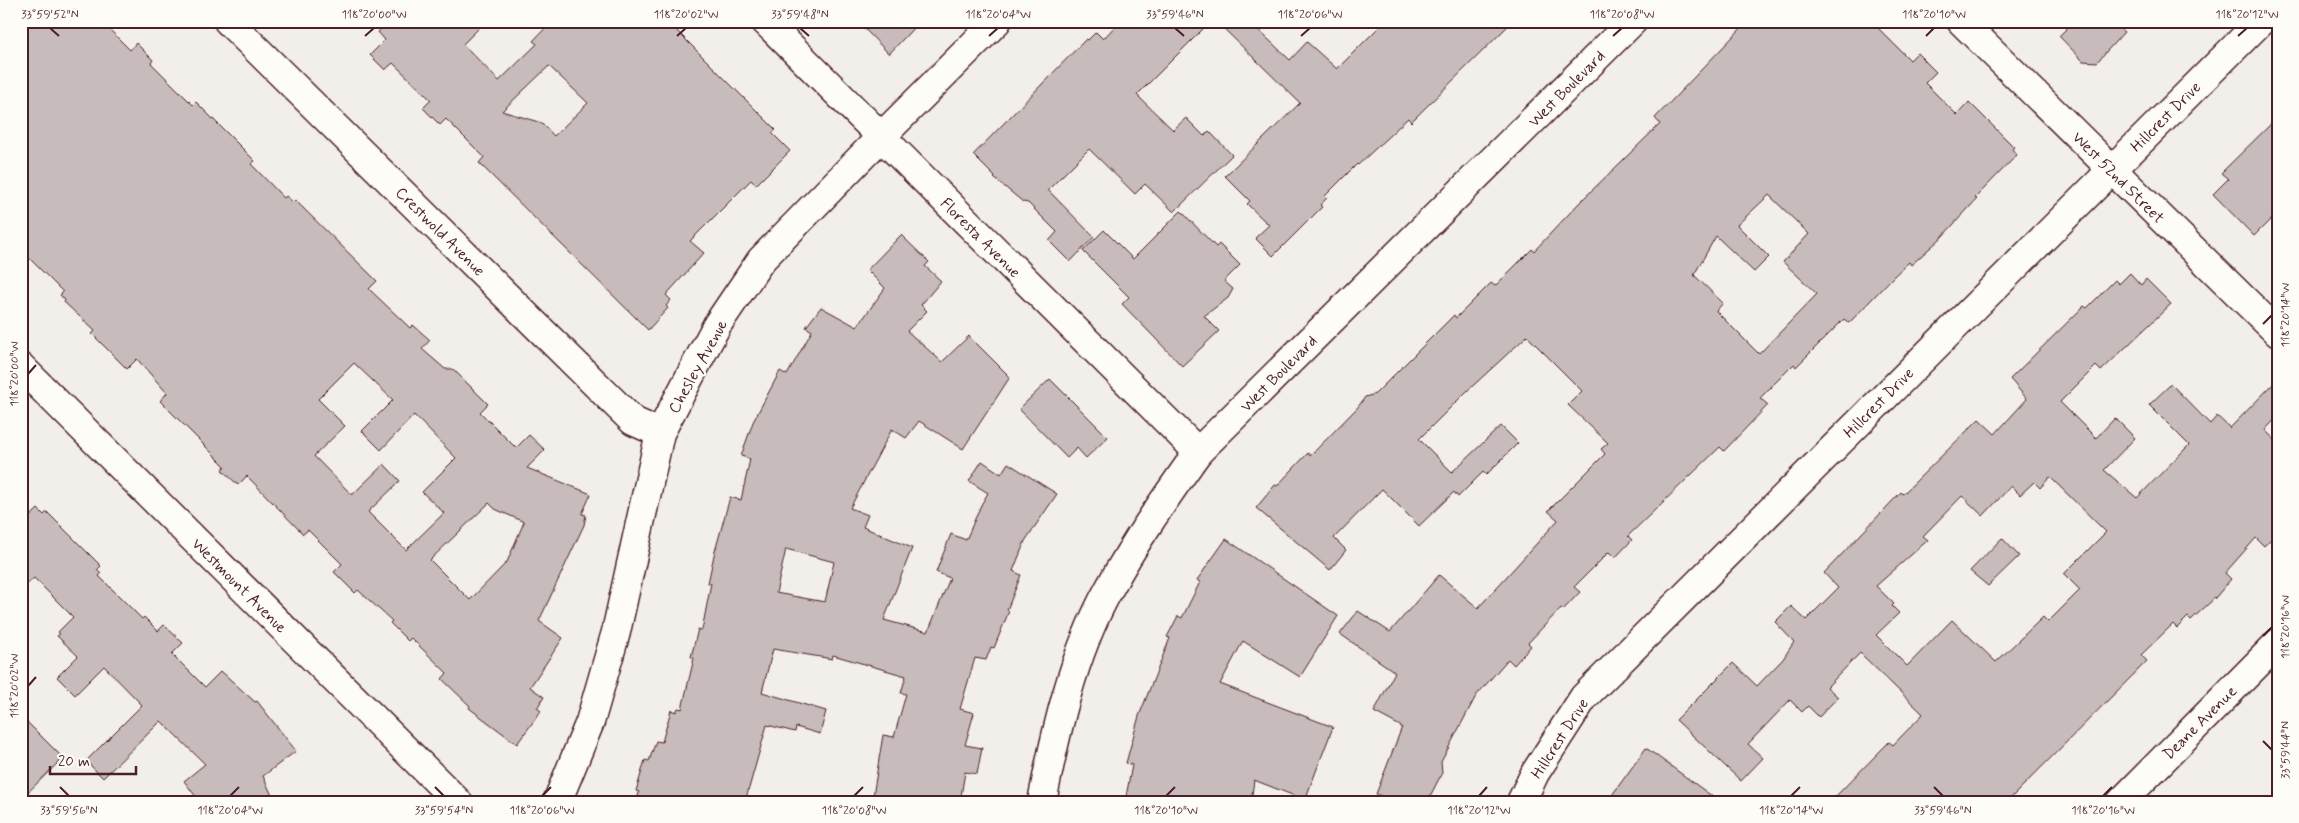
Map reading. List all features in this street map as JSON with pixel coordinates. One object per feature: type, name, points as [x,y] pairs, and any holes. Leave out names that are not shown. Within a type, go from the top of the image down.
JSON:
[{"type":"street","name":"Crestwold Avenue","points":[[228,21],[633,421],[660,433]]},
{"type":"street","name":"Floresta Avenue","points":[[765,21],[1198,452]]},
{"type":"street","name":"Chesley Avenue","points":[[557,802],[590,722],[614,641],[660,433],[717,326],[761,260],[998,21]]},
{"type":"street","name":"West Boulevard","points":[[1042,802],[1058,722],[1082,651],[1108,590],[1153,515],[1198,452],[1633,21]]},
{"type":"street","name":"West 52nd Street","points":[[1960,21],[2278,333]]},
{"type":"street","name":"Hillcrest Drive","points":[[1521,802],[1535,773],[1584,697],[2110,169],[2261,21]]},
{"type":"street","name":"Westmount Avenue","points":[[21,367],[458,802]]},
{"type":"street","name":"Deane Avenue","points":[[2121,802],[2278,643]]},
{"type":"building","points":[[21,21],[101,21],[130,50],[136,43],[153,60],[151,63],[193,105],[196,102],[255,161],[251,164],[284,198],[286,196],[293,202],[295,200],[377,281],[369,289],[410,328],[413,325],[430,340],[422,349],[445,369],[453,369],[488,404],[480,412],[516,448],[529,435],[545,450],[527,468],[591,494],[582,514],[586,515],[584,525],[539,621],[563,638],[530,687],[544,697],[537,708],[541,711],[517,744],[469,708],[470,706],[442,679],[447,673],[411,638],[408,641],[390,623],[392,621],[358,590],[355,593],[334,572],[342,564],[308,530],[303,534],[247,476],[238,485],[222,470],[225,466],[160,401],[167,393],[137,359],[127,369],[92,334],[95,331],[64,302],[65,300],[60,295],[63,292],[21,250]],"holes":[[[354,363],[393,400],[362,431],[381,450],[414,415],[456,458],[422,492],[444,513],[406,550],[368,512],[400,481],[384,464],[352,495],[314,456],[345,426],[318,399]],[[489,503],[495,509],[524,522],[507,562],[470,600],[430,560]]]},
{"type":"building","points":[[389,21],[486,21],[463,44],[499,81],[537,44],[533,41],[552,21],[667,21],[776,130],[772,133],[790,151],[756,185],[751,180],[690,241],[704,253],[666,295],[671,300],[666,306],[668,308],[648,330],[479,163],[484,157],[446,119],[440,125],[423,108],[431,100],[393,63],[385,70],[370,55],[385,40],[378,32]],"holes":[[[549,66],[588,103],[554,136],[542,123],[502,111]]]},
{"type":"building","points":[[857,21],[920,21],[889,54]]},
{"type":"building","points":[[1120,21],[1211,21],[1137,95],[1173,130],[1186,118],[1204,136],[1209,131],[1232,155],[1174,212],[1145,184],[1135,194],[1089,149],[1048,190],[1094,237],[1070,262],[1049,241],[1057,232],[1028,203],[1023,202],[994,178],[973,155],[1086,39],[1088,40],[1096,32],[1103,39]]},
{"type":"building","points":[[1216,21],[1249,21],[1290,60],[1307,42],[1337,69],[1385,21],[1513,21],[1411,122],[1408,118],[1357,164],[1325,196],[1327,198],[1320,205],[1322,207],[1273,256],[1255,238],[1269,225],[1247,204],[1250,201],[1225,176],[1300,103]]},
{"type":"building","points":[[1748,21],[1871,21],[1910,60],[1917,53],[1936,72],[1925,83],[1957,115],[1969,102],[2014,147],[2012,149],[2017,155],[1975,198],[1977,199],[1940,239],[1911,265],[1909,262],[1849,323],[1844,319],[1796,367],[1794,364],[1760,398],[1768,405],[1724,451],[1720,447],[1628,536],[1632,540],[1615,558],[1609,552],[1574,587],[1580,592],[1563,610],[1561,608],[1528,643],[1531,646],[1514,665],[1508,659],[1476,696],[1441,762],[1442,773],[1427,802],[1396,802],[1376,794],[1402,727],[1374,712],[1395,672],[1340,634],[1358,611],[1390,632],[1439,575],[1478,608],[1558,520],[1548,511],[1605,454],[1601,449],[1608,443],[1568,405],[1582,391],[1527,336],[1465,393],[1419,439],[1452,472],[1501,426],[1518,443],[1486,475],[1483,472],[1458,497],[1454,492],[1419,526],[1382,489],[1334,538],[1346,550],[1330,570],[1256,508],[1275,485],[1277,486],[1308,453],[1310,456],[1358,407],[1365,397],[1375,394],[1454,315],[1456,318],[1491,283],[1495,286],[1532,249],[1534,251],[1580,202],[1660,124],[1655,118]],"holes":[[[1769,195],[1809,234],[1783,262],[1817,294],[1759,354],[1716,311],[1723,303],[1694,275],[1716,236],[1754,272],[1769,257],[1737,225]]]},
{"type":"building","points":[[2074,21],[2112,21],[2124,32],[2097,62],[2083,61],[2059,36]]},
{"type":"building","points":[[2278,117],[2278,212],[2254,236],[2213,194],[2228,179],[2221,173]]},
{"type":"building","points":[[1181,211],[1216,247],[1219,244],[1240,265],[1224,281],[1233,289],[1228,298],[1204,316],[1219,331],[1182,366],[1122,304],[1129,297],[1083,251],[1104,230],[1133,259]]},
{"type":"building","points":[[901,235],[929,262],[925,266],[941,281],[921,305],[927,311],[907,331],[942,362],[969,336],[1010,377],[963,449],[919,421],[906,438],[892,429],[850,508],[868,515],[863,527],[912,548],[884,620],[928,632],[950,578],[936,572],[951,534],[966,540],[988,493],[969,481],[982,461],[1001,474],[1008,463],[1057,494],[1025,541],[1013,571],[1021,575],[1007,610],[1009,611],[994,648],[991,647],[986,660],[975,658],[960,709],[974,713],[965,745],[982,748],[977,774],[965,772],[960,802],[907,802],[873,796],[883,735],[894,737],[906,694],[901,693],[906,676],[833,655],[832,659],[773,649],[762,692],[826,711],[820,734],[796,727],[795,732],[767,725],[745,802],[637,802],[639,792],[636,791],[645,760],[649,761],[656,741],[662,742],[671,710],[676,712],[678,708],[682,709],[694,658],[691,657],[698,629],[702,630],[711,583],[708,583],[714,555],[730,497],[741,500],[750,459],[741,456],[753,422],[780,371],[787,375],[812,331],[806,327],[821,307],[857,327],[885,288],[867,270]],"holes":[[[786,549],[834,562],[825,602],[776,593]]]},
{"type":"building","points":[[2130,273],[2141,285],[2146,279],[2171,304],[2101,371],[2096,366],[2060,402],[2096,438],[2115,418],[2135,438],[2104,470],[2137,498],[2189,445],[2149,405],[2171,384],[2210,424],[2217,416],[2230,428],[2278,379],[2278,416],[2265,430],[2278,443],[2278,532],[2264,546],[2256,538],[2225,573],[2231,579],[2216,597],[2191,620],[2188,617],[2177,628],[2173,624],[2141,655],[2147,661],[2007,802],[1830,802],[1889,742],[1893,745],[1923,714],[1860,653],[1827,687],[1838,697],[1819,717],[1808,706],[1802,712],[1790,700],[1748,744],[1763,758],[1741,781],[1676,720],[1733,663],[1757,686],[1783,659],[1794,642],[1775,622],[1791,606],[1806,620],[1838,588],[1824,573],[1901,492],[1903,494],[1979,419],[1995,434],[2027,399],[2010,379],[2084,306],[2087,308],[2115,280],[2119,284]],"holes":[[[2050,477],[2106,532],[2064,574],[2080,590],[2048,622],[2043,617],[1996,662],[1952,620],[1907,666],[1876,635],[1899,613],[1892,606],[1894,604],[1876,586],[1928,540],[1923,536],[1962,496],[1983,516],[2011,486],[2020,495],[2034,482],[2040,488]]]},
{"type":"building","points":[[1050,379],[1108,437],[1086,458],[1077,448],[1067,458],[1019,409]]},
{"type":"building","points":[[38,509],[44,515],[47,512],[101,566],[97,570],[101,574],[99,576],[142,619],[144,617],[158,631],[164,625],[183,643],[172,654],[205,687],[221,671],[255,702],[257,701],[296,751],[263,776],[275,802],[200,802],[184,781],[205,764],[161,721],[103,778],[86,761],[142,705],[104,666],[75,695],[57,677],[78,656],[57,636],[60,634],[58,632],[73,617],[34,578],[21,590],[21,525]]},
{"type":"building","points":[[2002,538],[2019,556],[1988,586],[1970,571]]},
{"type":"building","points":[[1226,539],[1338,616],[1300,677],[1243,641],[1220,684],[1333,727],[1305,800],[1254,780],[1251,802],[1125,802],[1132,765],[1126,763],[1139,716],[1170,638],[1167,637],[1178,616],[1182,618],[1200,582],[1197,580]]},
{"type":"building","points":[[21,716],[63,758],[21,799]]},
{"type":"building","points":[[1646,748],[1720,802],[1607,802]]}]
